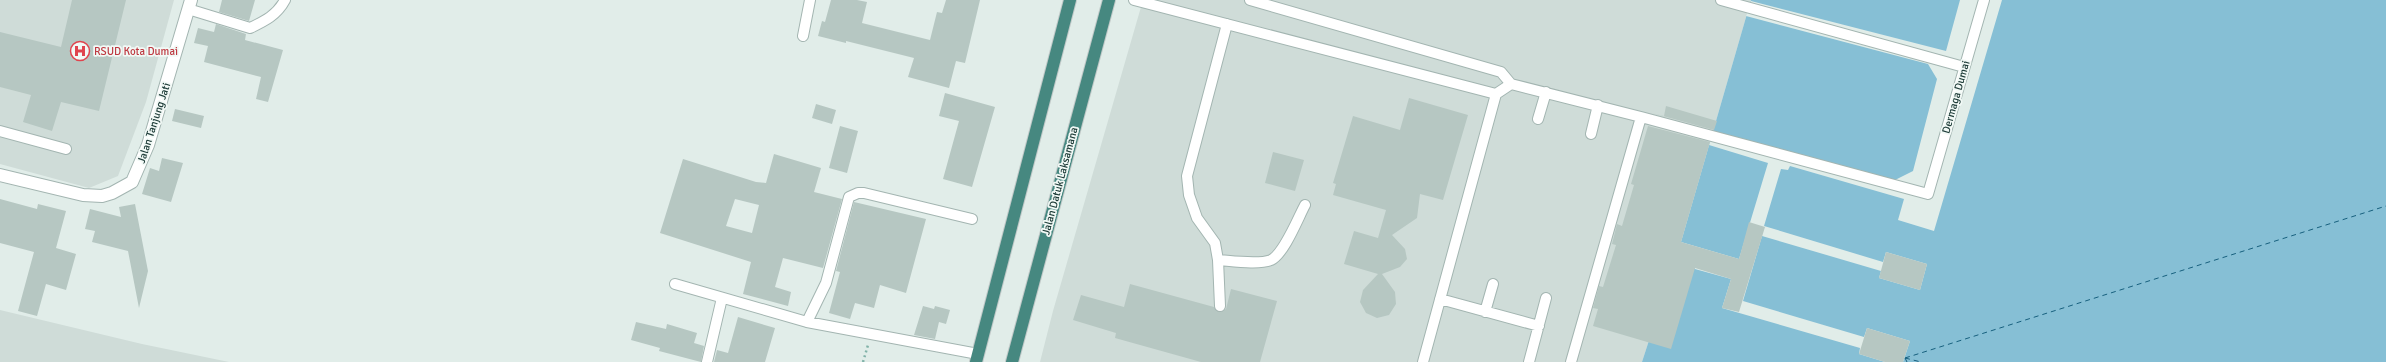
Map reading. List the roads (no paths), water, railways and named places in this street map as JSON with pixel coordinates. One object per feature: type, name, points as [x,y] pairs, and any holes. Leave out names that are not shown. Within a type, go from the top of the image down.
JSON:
[{"type":"highway","points":[[977,358],[1070,0]]},
{"type":"highway","name":"Jalan Datuk Laksamana","points":[[1012,362],[1109,0]]},
{"type":"street","name":"Jalan Tanjung Jati","points":[[0,175],[83,195],[107,195],[122,189],[132,182],[148,145],[190,4]]},
{"type":"lane","points":[[190,4],[250,28],[266,21],[280,9],[285,0]]},
{"type":"lane","points":[[803,36],[810,0]]},
{"type":"lane","points":[[1134,0],[1496,94]]},
{"type":"lane","points":[[1250,0],[1501,72],[1511,84],[1641,117],[1571,362]]},
{"type":"lane","points":[[1721,0],[1964,67]]},
{"type":"lane","name":"Dermaga Dumai","points":[[1641,117],[1928,194],[1984,0]]},
{"type":"lane","points":[[1220,306],[1218,260],[1215,243],[1197,218],[1189,195],[1187,176],[1227,24]]},
{"type":"lane","points":[[1423,362],[1496,94],[1511,84]]},
{"type":"lane","points":[[1538,120],[1546,92]]},
{"type":"lane","points":[[1591,134],[1598,105]]},
{"type":"lane","points":[[0,131],[66,149]]},
{"type":"lane","points":[[807,322],[826,283],[844,213],[849,197],[852,195],[864,193],[972,219]]},
{"type":"lane","points":[[1218,260],[1264,262],[1272,260],[1281,251],[1305,205]]},
{"type":"lane","points":[[675,284],[807,322],[977,358]]},
{"type":"lane","points":[[1485,312],[1493,284]]},
{"type":"lane","points":[[707,362],[722,298]]},
{"type":"lane","points":[[1529,362],[1546,298]]},
{"type":"lane","points":[[1440,299],[1539,326]]},
{"type":"water","points":[[1751,0],[2386,0],[2386,362],[1642,362],[1681,242]]},
{"type":"place","name":"RSUD Kota Dumai","points":[[80,51]]}]
